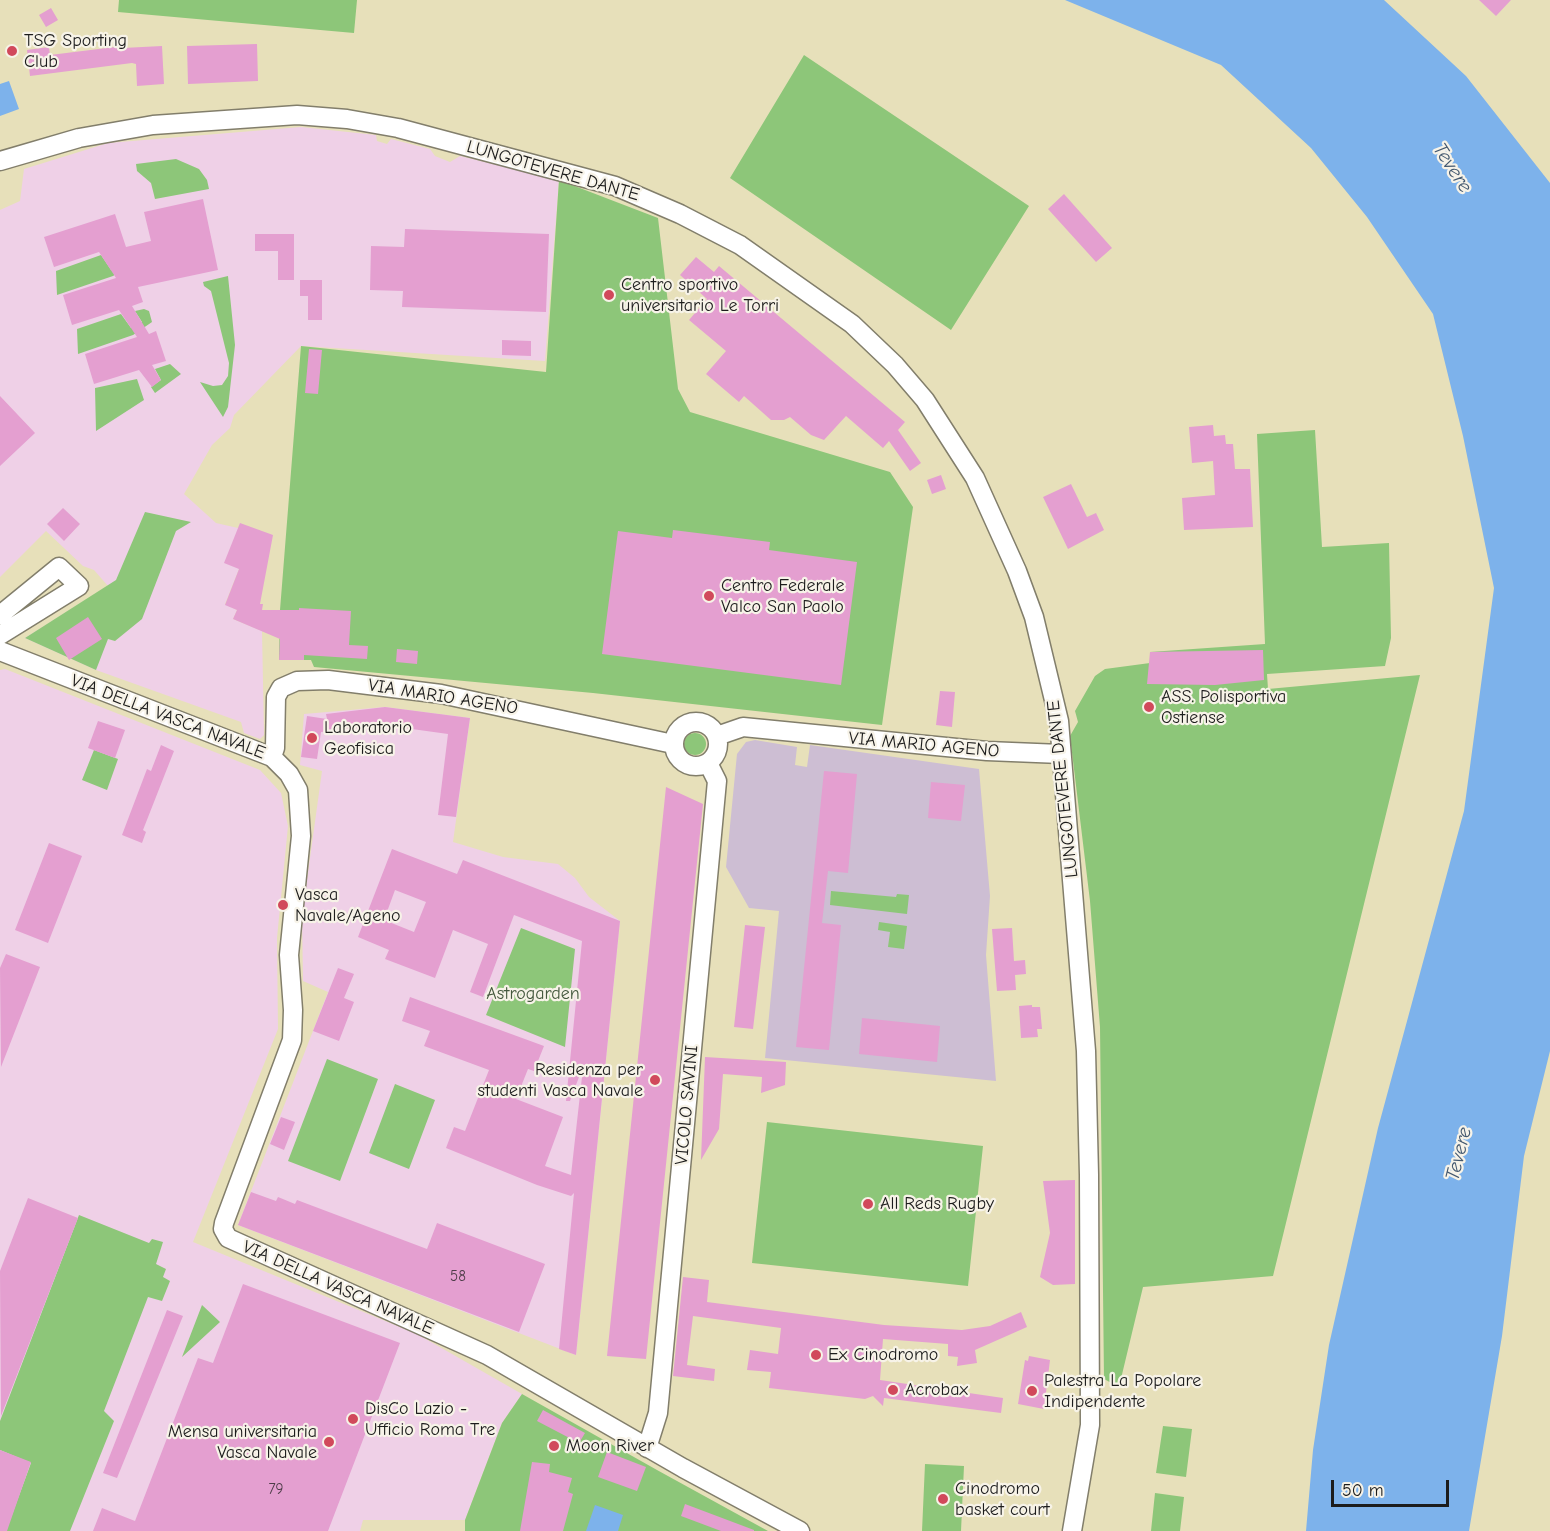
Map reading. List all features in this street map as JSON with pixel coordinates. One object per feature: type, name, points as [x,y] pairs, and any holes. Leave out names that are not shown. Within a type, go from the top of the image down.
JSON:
[{"type":"street","name":"LUNGOTEVERE DANTE","points":[[0,161],[79,138],[153,125],[297,115],[347,119],[398,128],[615,186],[661,205],[740,244],[852,324],[895,365],[925,400],[949,434],[975,478],[1034,617],[1059,721],[1085,1028],[1089,1174],[1090,1425],[1072,1531]]},
{"type":"street","points":[[0,615],[59,567],[79,586],[0,635]]},
{"type":"street","name":"VIA DELLA VASCA NAVALE","points":[[0,651],[272,757],[293,778],[298,790],[301,808],[301,836],[289,955],[293,1010],[292,1040],[224,1222],[225,1234],[234,1242],[478,1351],[647,1448],[800,1531]]},
{"type":"street","name":"VIA MARIO AGENO","points":[[272,757],[275,748],[276,697],[281,688],[297,681],[328,680],[441,694],[673,744]]},
{"type":"street","points":[[692,722],[707,724],[717,736],[717,751],[708,763],[695,767],[682,762],[677,757],[673,744],[678,730],[692,722]]},
{"type":"street","name":"VIA MARIO AGENO","points":[[717,736],[743,727],[987,751],[1061,754]]},
{"type":"street","name":"VICOLO SAVINI","points":[[647,1448],[658,1413],[717,781],[708,763]]},
{"type":"shaded area","points":[[301,127],[376,135],[377,141],[387,144],[391,139],[430,149],[435,156],[450,162],[460,156],[559,180],[545,361],[301,346],[234,415],[230,428],[212,445],[184,494],[216,523],[238,528],[239,569],[225,604],[237,610],[233,619],[262,631],[264,735],[260,739],[244,733],[241,722],[96,670],[25,638],[108,586],[94,570],[83,566],[46,531],[0,577],[0,210],[20,201],[24,169],[108,143]]},
{"type":"shaded area","points":[[5,669],[260,770],[281,793],[288,826],[277,938],[278,1029],[193,1242],[417,1334],[522,1394],[502,1423],[465,1520],[363,1520],[360,1531],[0,1531],[0,670]]},
{"type":"shaded area","points":[[385,707],[470,718],[453,842],[503,857],[558,864],[575,878],[589,897],[620,921],[576,1355],[238,1225],[328,992],[303,981],[302,916],[322,771],[300,765],[304,714]]},
{"type":"shaded area","points":[[755,740],[797,747],[795,765],[807,767],[810,745],[979,769],[990,896],[986,955],[996,1081],[765,1058],[779,911],[749,908],[726,867],[737,754],[746,742]]},
{"type":"green space","points":[[119,0],[357,0],[354,33],[118,12]]},
{"type":"green space","points":[[804,55],[1029,206],[951,330],[730,178]]},
{"type":"green space","points":[[176,159],[199,169],[207,180],[209,189],[155,199],[151,183],[137,171],[136,164]]},
{"type":"green space","points":[[559,180],[658,218],[678,389],[690,412],[890,472],[913,507],[882,725],[593,693],[314,667],[311,660],[279,660],[280,610],[301,346],[546,372]]},
{"type":"green space","points":[[101,255],[111,270],[132,263],[113,276],[57,295],[56,271]]},
{"type":"green space","points":[[228,276],[235,345],[228,407],[223,417],[200,382],[213,386],[222,385],[228,376],[229,363],[211,291],[204,286],[203,282]]},
{"type":"green space","points":[[144,309],[149,311],[152,322],[133,335],[78,354],[77,329],[121,314],[131,328],[142,322],[135,311]]},
{"type":"green space","points":[[170,364],[181,374],[155,393],[151,387],[161,380],[155,369]]},
{"type":"green space","points":[[137,379],[144,400],[96,431],[95,388]]},
{"type":"green space","points":[[1315,430],[1322,547],[1389,543],[1391,638],[1385,666],[1267,674],[1268,689],[1420,675],[1273,1276],[1143,1287],[1119,1387],[1104,1379],[1100,1027],[1090,901],[1070,736],[1078,722],[1075,711],[1095,676],[1105,669],[1150,663],[1150,652],[1265,644],[1257,434]]},
{"type":"green space","points":[[145,512],[191,522],[176,531],[142,619],[115,641],[108,639],[96,670],[25,638],[116,580]]},
{"type":"green space","points":[[695,733],[703,736],[706,744],[703,752],[695,755],[687,752],[684,744],[687,736]]},
{"type":"green space","points":[[94,750],[118,759],[107,790],[82,780]]},
{"type":"green space","points":[[831,891],[896,897],[897,894],[909,895],[907,914],[830,905]]},
{"type":"green space","points":[[879,922],[907,926],[904,949],[888,947],[890,932],[878,930]]},
{"type":"green space","name":"Astrogarden","points":[[521,928],[575,949],[565,1047],[486,1015]]},
{"type":"green space","points":[[327,1059],[378,1079],[340,1181],[288,1161]]},
{"type":"green space","points":[[395,1084],[435,1100],[409,1169],[369,1153]]},
{"type":"green space","name":"All Reds Rugby","points":[[767,1122],[983,1146],[968,1286],[752,1263]]},
{"type":"green space","points":[[79,1215],[149,1243],[152,1239],[163,1242],[156,1264],[166,1269],[163,1277],[170,1281],[162,1301],[148,1297],[104,1411],[114,1421],[70,1531],[6,1531],[31,1463],[0,1450],[0,1421]]},
{"type":"green space","points":[[202,1305],[220,1322],[182,1357]]},
{"type":"green space","name":"Moon River","points":[[522,1394],[768,1531],[465,1531],[465,1520],[502,1423]]},
{"type":"green space","points":[[1163,1426],[1192,1429],[1186,1477],[1156,1473]]},
{"type":"green space","name":"Cinodromo basket court","points":[[925,1464],[964,1466],[961,1531],[922,1531]]},
{"type":"green space","points":[[1155,1493],[1184,1497],[1180,1531],[1151,1531]]},
{"type":"water","name":"Tevere","points":[[1065,0],[1384,0],[1466,76],[1550,183],[1550,1051],[1524,1156],[1502,1336],[1469,1531],[1306,1531],[1313,1450],[1329,1345],[1378,1128],[1464,811],[1494,588],[1463,436],[1433,314],[1367,217],[1311,148],[1221,65]]},
{"type":"water","points":[[9,81],[19,109],[0,116],[0,84]]},
{"type":"water","points":[[595,1505],[623,1515],[618,1531],[586,1531]]},
{"type":"building","points":[[1479,0],[1511,0],[1496,16]]},
{"type":"building","points":[[51,8],[58,20],[46,27],[39,15]]},
{"type":"building","points":[[257,44],[258,81],[188,84],[187,46]]},
{"type":"building","points":[[123,46],[123,48],[162,46],[164,84],[137,86],[136,64],[132,63],[30,76],[27,50],[49,47],[50,55]]},
{"type":"building","points":[[1064,194],[1112,248],[1096,262],[1048,209]]},
{"type":"building","points":[[203,199],[218,270],[138,287],[143,302],[132,306],[149,334],[156,331],[166,361],[152,365],[161,380],[152,387],[139,370],[94,384],[85,354],[137,337],[119,310],[72,325],[63,295],[116,278],[99,252],[54,267],[44,237],[115,214],[126,247],[151,241],[144,212]]},
{"type":"building","points":[[405,229],[549,234],[546,312],[402,307],[403,291],[370,290],[371,246],[404,247]]},
{"type":"building","points":[[255,234],[294,234],[294,280],[278,280],[278,251],[255,251]]},
{"type":"building","points":[[696,257],[714,272],[719,266],[905,422],[898,430],[921,463],[910,471],[889,441],[883,448],[846,416],[824,440],[811,435],[790,417],[784,420],[771,420],[744,396],[739,402],[706,374],[726,351],[689,320],[707,299],[680,275]]},
{"type":"building","points":[[300,280],[322,280],[322,320],[308,320],[308,296],[300,296]]},
{"type":"building","points":[[502,340],[531,341],[531,356],[502,355]]},
{"type":"building","points":[[309,349],[322,350],[318,394],[305,393]]},
{"type":"building","points":[[0,396],[35,433],[0,466]]},
{"type":"building","points":[[1213,425],[1214,436],[1225,435],[1226,444],[1233,444],[1235,469],[1250,469],[1253,527],[1184,530],[1182,498],[1215,495],[1213,461],[1192,463],[1189,427]]},
{"type":"building","points":[[941,475],[946,489],[932,494],[927,480]]},
{"type":"building","points":[[1071,484],[1087,517],[1096,513],[1104,530],[1068,549],[1043,497]]},
{"type":"building","points":[[63,508],[80,524],[64,541],[47,524]]},
{"type":"building","points":[[240,523],[273,535],[260,604],[263,604],[262,610],[299,610],[299,608],[351,611],[349,645],[368,646],[367,659],[304,655],[304,660],[279,660],[280,639],[233,619],[237,610],[225,605],[239,569],[224,563]]},
{"type":"building","points":[[673,530],[770,542],[769,550],[857,562],[841,685],[602,654],[618,531],[672,538]]},
{"type":"building","points":[[88,617],[102,639],[69,660],[56,638]]},
{"type":"building","points":[[397,649],[418,651],[417,664],[396,662]]},
{"type":"building","points":[[1263,650],[1264,680],[1215,685],[1147,684],[1150,652]]},
{"type":"building","points":[[940,691],[955,692],[952,727],[936,725]]},
{"type":"building","points":[[385,707],[470,718],[456,817],[438,815],[448,734],[383,725],[321,732],[317,759],[301,757],[307,716],[327,719],[326,714]]},
{"type":"building","points":[[98,721],[125,730],[115,758],[88,748]]},
{"type":"building","points":[[161,745],[174,751],[143,830],[146,832],[142,843],[122,835],[147,769],[151,771]]},
{"type":"building","points":[[824,771],[857,774],[848,873],[828,871],[822,923],[841,925],[829,1050],[796,1047]]},
{"type":"building","points":[[931,782],[965,785],[961,821],[928,818]]},
{"type":"building","name":"Residenza per studenti Vasca Navale","points":[[666,787],[703,804],[646,1359],[607,1356]]},
{"type":"building","points":[[49,843],[82,856],[48,943],[15,930]]},
{"type":"building","points":[[392,849],[457,874],[463,860],[620,921],[576,1355],[559,1349],[574,1193],[571,1196],[537,1185],[446,1148],[454,1127],[465,1131],[489,1070],[424,1046],[430,1031],[402,1021],[410,997],[544,1046],[534,1071],[528,1069],[516,1099],[563,1117],[545,1166],[571,1175],[582,1077],[579,1077],[570,1101],[566,1101],[582,941],[514,915],[483,997],[470,992],[488,944],[453,930],[435,978],[385,959],[389,950],[358,937]],"holes":[[[395,890],[426,902],[414,932],[384,920]]]},
{"type":"building","points":[[745,925],[765,927],[753,1029],[734,1027]]},
{"type":"building","points":[[1012,928],[1014,961],[1025,960],[1026,974],[1015,975],[1016,990],[997,991],[992,929]]},
{"type":"building","points":[[6,954],[40,967],[1,1067],[0,968]]},
{"type":"building","points":[[338,968],[354,974],[344,998],[354,1002],[339,1041],[313,1031]]},
{"type":"building","points":[[1032,1005],[1032,1007],[1040,1007],[1042,1029],[1037,1029],[1038,1037],[1021,1038],[1019,1006]]},
{"type":"building","points":[[862,1018],[940,1026],[937,1062],[859,1054]]},
{"type":"building","points":[[705,1057],[786,1062],[785,1085],[761,1093],[762,1077],[723,1074],[719,1129],[701,1160]]},
{"type":"building","points":[[281,1117],[295,1122],[284,1150],[270,1144]]},
{"type":"building","points":[[1075,1180],[1075,1284],[1053,1285],[1040,1277],[1050,1233],[1043,1181]]},
{"type":"building","points":[[251,1192],[276,1201],[278,1197],[295,1204],[297,1200],[427,1249],[437,1223],[545,1264],[519,1332],[238,1225]]},
{"type":"building","points":[[28,1198],[78,1218],[1,1416],[0,1271]]},
{"type":"building","name":"Ex Cinodromo","points":[[683,1277],[709,1280],[707,1302],[884,1325],[962,1330],[990,1326],[1021,1312],[1027,1327],[975,1350],[977,1363],[957,1366],[958,1357],[948,1356],[948,1344],[883,1339],[880,1380],[1003,1398],[1001,1413],[884,1398],[883,1406],[873,1396],[865,1399],[769,1388],[771,1372],[747,1370],[750,1350],[778,1354],[781,1328],[693,1316],[687,1365],[715,1369],[714,1381],[673,1376]]},
{"type":"building","points":[[243,1284],[400,1343],[328,1531],[93,1531],[102,1508],[135,1521],[198,1358],[213,1363]]},
{"type":"building","points":[[167,1310],[183,1316],[117,1478],[103,1473]]},
{"type":"building","points":[[1029,1356],[1050,1360],[1044,1409],[1018,1404],[1025,1360],[1028,1361]]},
{"type":"building","points":[[543,1410],[585,1433],[579,1443],[537,1421]]},
{"type":"building","points":[[0,1450],[31,1462],[7,1531],[0,1531]]},
{"type":"building","points":[[607,1452],[646,1467],[637,1491],[598,1477]]},
{"type":"building","points":[[532,1462],[550,1464],[549,1472],[572,1478],[568,1492],[573,1494],[563,1531],[520,1531]]},
{"type":"building","points":[[685,1504],[754,1531],[721,1531],[681,1516]]},
{"type":"place","name":"TSG Sporting Club","points":[[12,51]]},
{"type":"place","name":"Centro sportivo universitario Le Torri","points":[[609,295]]},
{"type":"place","name":"Centro Federale Valco San Paolo","points":[[709,596]]},
{"type":"place","name":"ASS. Polisportiva Ostiense","points":[[1149,707]]},
{"type":"place","name":"Laboratorio Geofisica","points":[[312,738]]},
{"type":"place","name":"Vasca Navale/Ageno","points":[[283,905]]},
{"type":"place","name":"Residenza per studenti Vasca Navale","points":[[655,1080]]},
{"type":"place","name":"All Reds Rugby","points":[[868,1204]]},
{"type":"place","name":"Ex Cinodromo","points":[[816,1355]]},
{"type":"place","name":"Acrobax","points":[[893,1390]]},
{"type":"place","name":"Palestra La Popolare Indipendente","points":[[1032,1391]]},
{"type":"place","name":"DisCo Lazio - Ufficio Roma Tre","points":[[353,1419]]},
{"type":"place","name":"Mensa universitaria Vasca Navale","points":[[329,1442]]},
{"type":"place","name":"Moon River","points":[[554,1446]]},
{"type":"place","name":"Cinodromo basket court","points":[[943,1499]]}]
